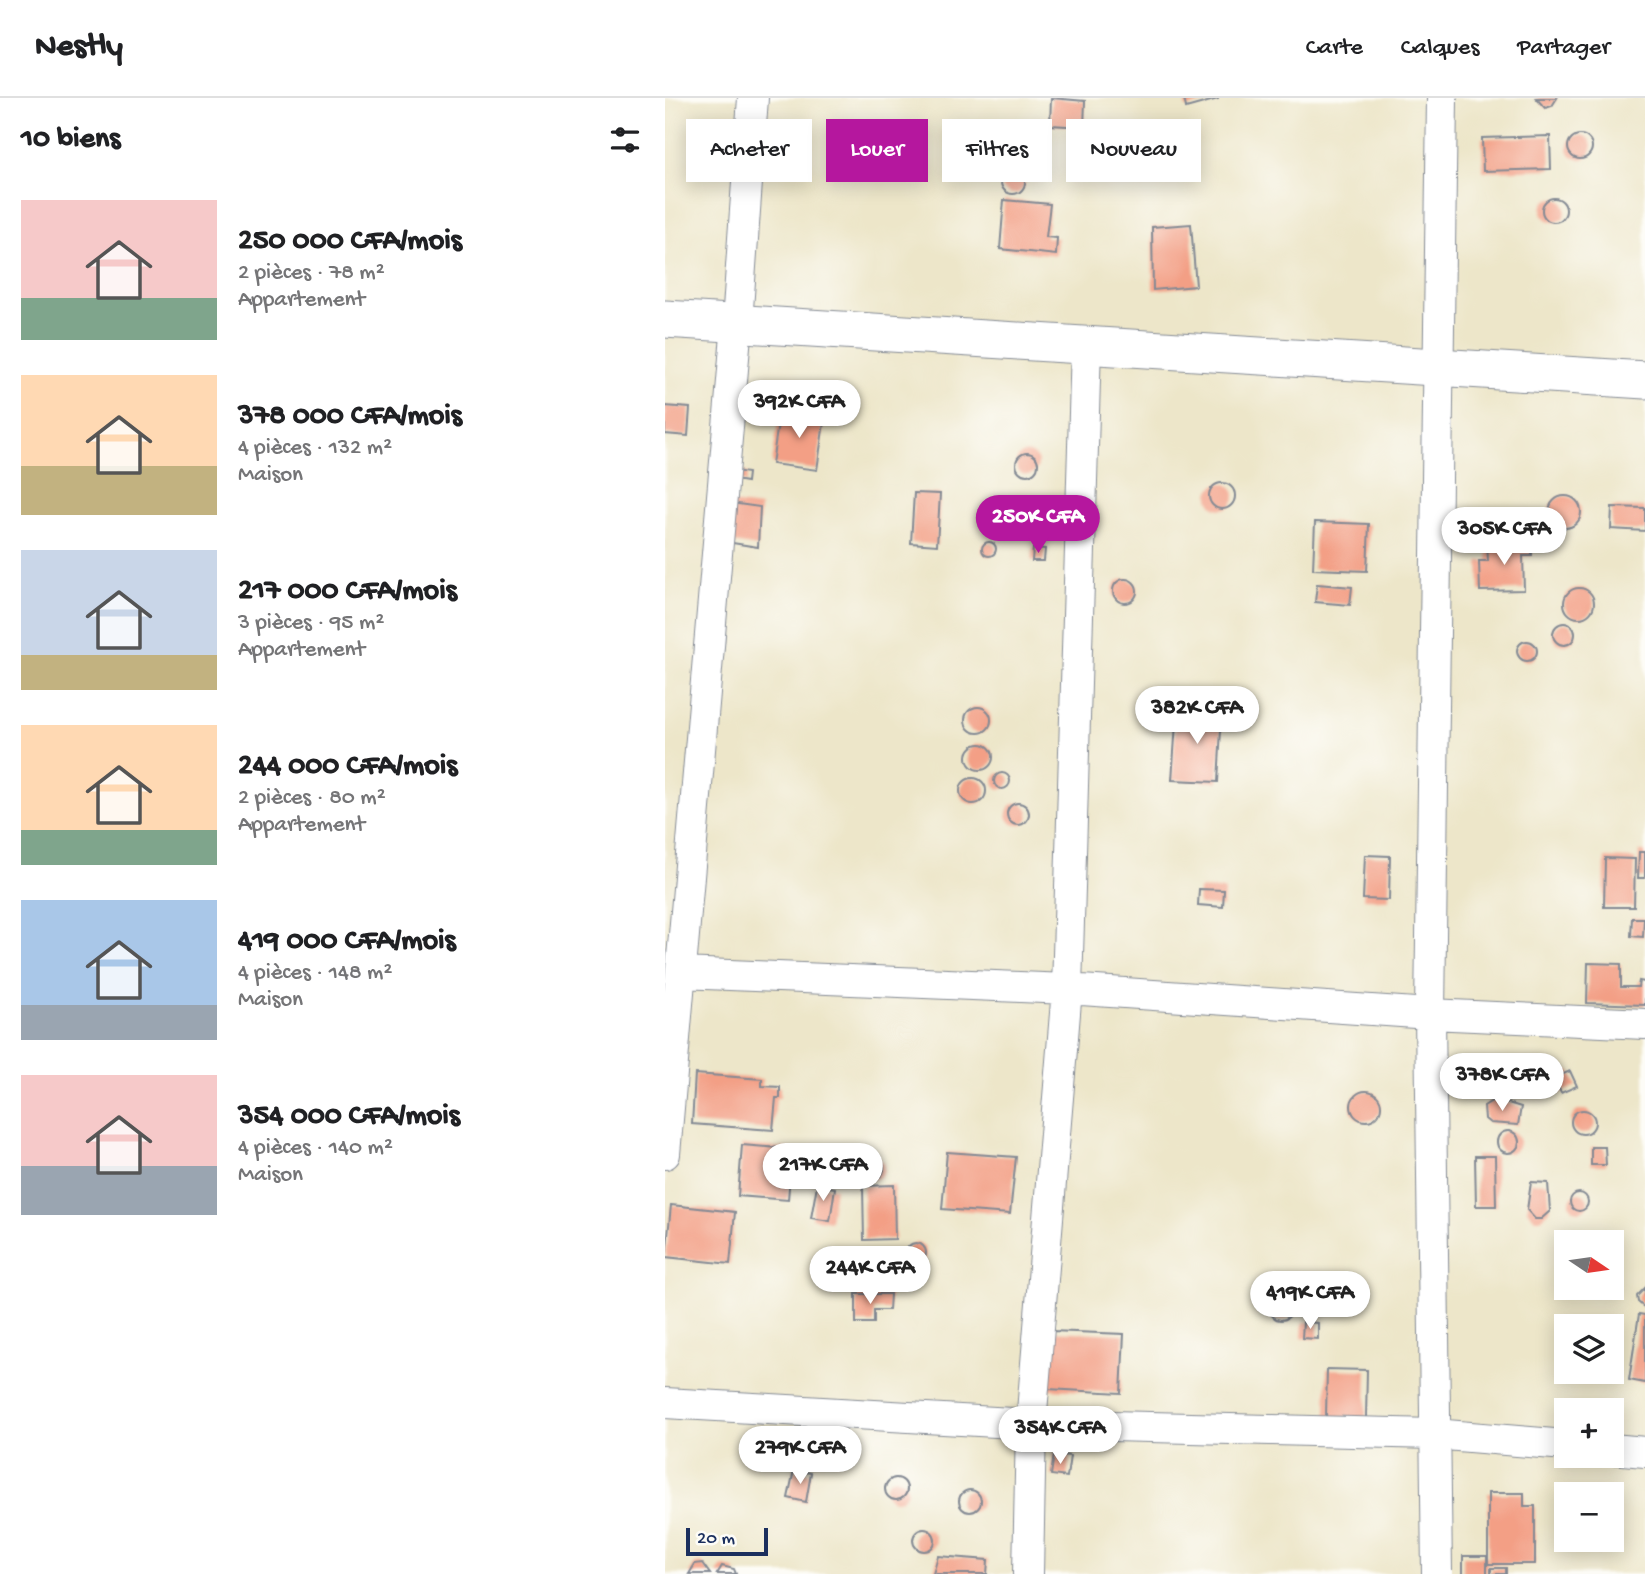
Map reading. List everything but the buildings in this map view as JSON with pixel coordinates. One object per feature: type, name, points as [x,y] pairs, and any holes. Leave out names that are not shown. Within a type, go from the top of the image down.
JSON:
[{"type":"street","points":[[665,1154],[737,323],[753,98]]},
{"type":"street","points":[[1437,1574],[1430,1014],[1442,98]]},
{"type":"street","points":[[665,319],[1645,380]]},
{"type":"street","points":[[1028,1574],[1031,1424],[1067,989],[1086,345]]},
{"type":"street","points":[[681,973],[1067,989],[1430,1014],[1645,1024]]},
{"type":"street","points":[[665,1403],[1031,1424],[1434,1434],[1554,1444]]},
{"type":"street","points":[[1624,1451],[1645,1452]]}]
